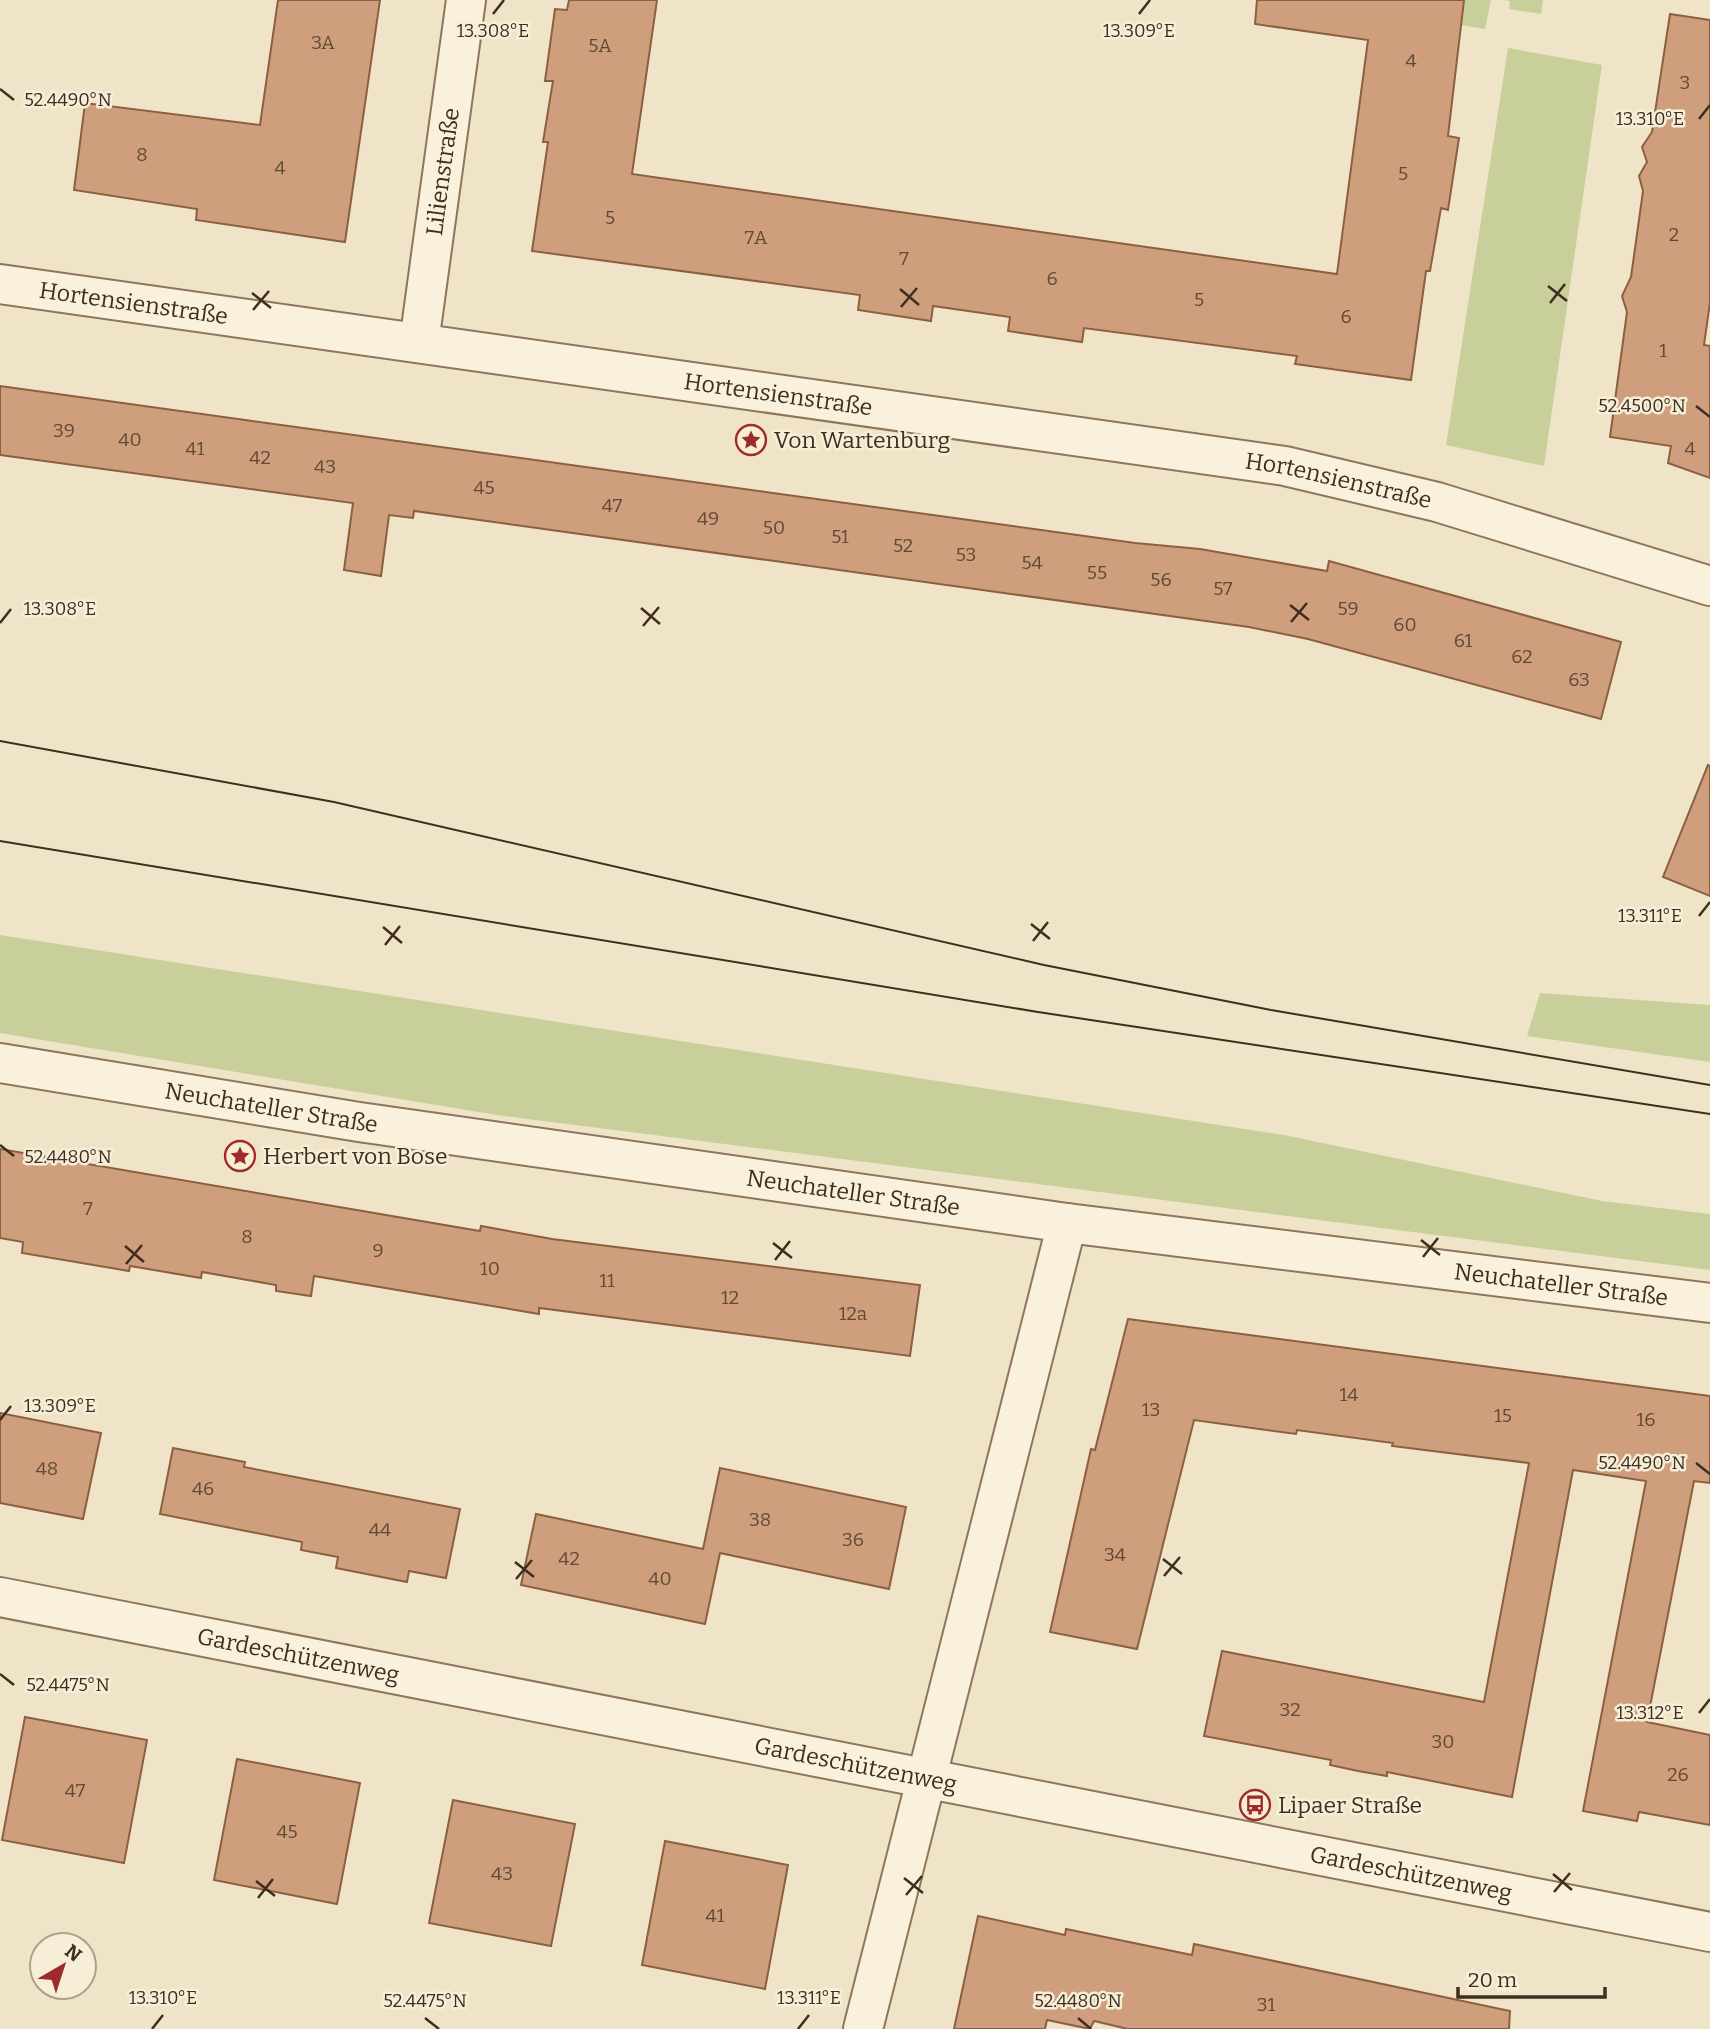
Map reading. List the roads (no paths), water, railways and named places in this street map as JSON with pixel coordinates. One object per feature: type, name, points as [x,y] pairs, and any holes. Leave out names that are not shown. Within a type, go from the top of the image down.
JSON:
[{"type":"street","name":"Lilienstraße","points":[[419,343],[466,0]]},
{"type":"street","name":"Hortensienstraße","points":[[0,284],[1285,466],[1437,502],[1710,586]]},
{"type":"street","name":"Neuchateller Straße","points":[[0,1063],[359,1122],[1067,1223],[1710,1303]]},
{"type":"street","points":[[863,2029],[1067,1223]]},
{"type":"street","name":"Gardeschützenweg","points":[[0,1597],[1710,1932]]},
{"type":"tram line","points":[[0,741],[334,802],[1044,965],[1271,1010],[1710,1085]]},
{"type":"tram line","points":[[0,841],[1038,1012],[1710,1114]]},
{"type":"place","name":"Von Wartenburg","points":[[751,440]]},
{"type":"place","name":"Herbert von Bose","points":[[240,1156]]},
{"type":"place","name":"Lipaer Straße","points":[[1255,1805]]}]
